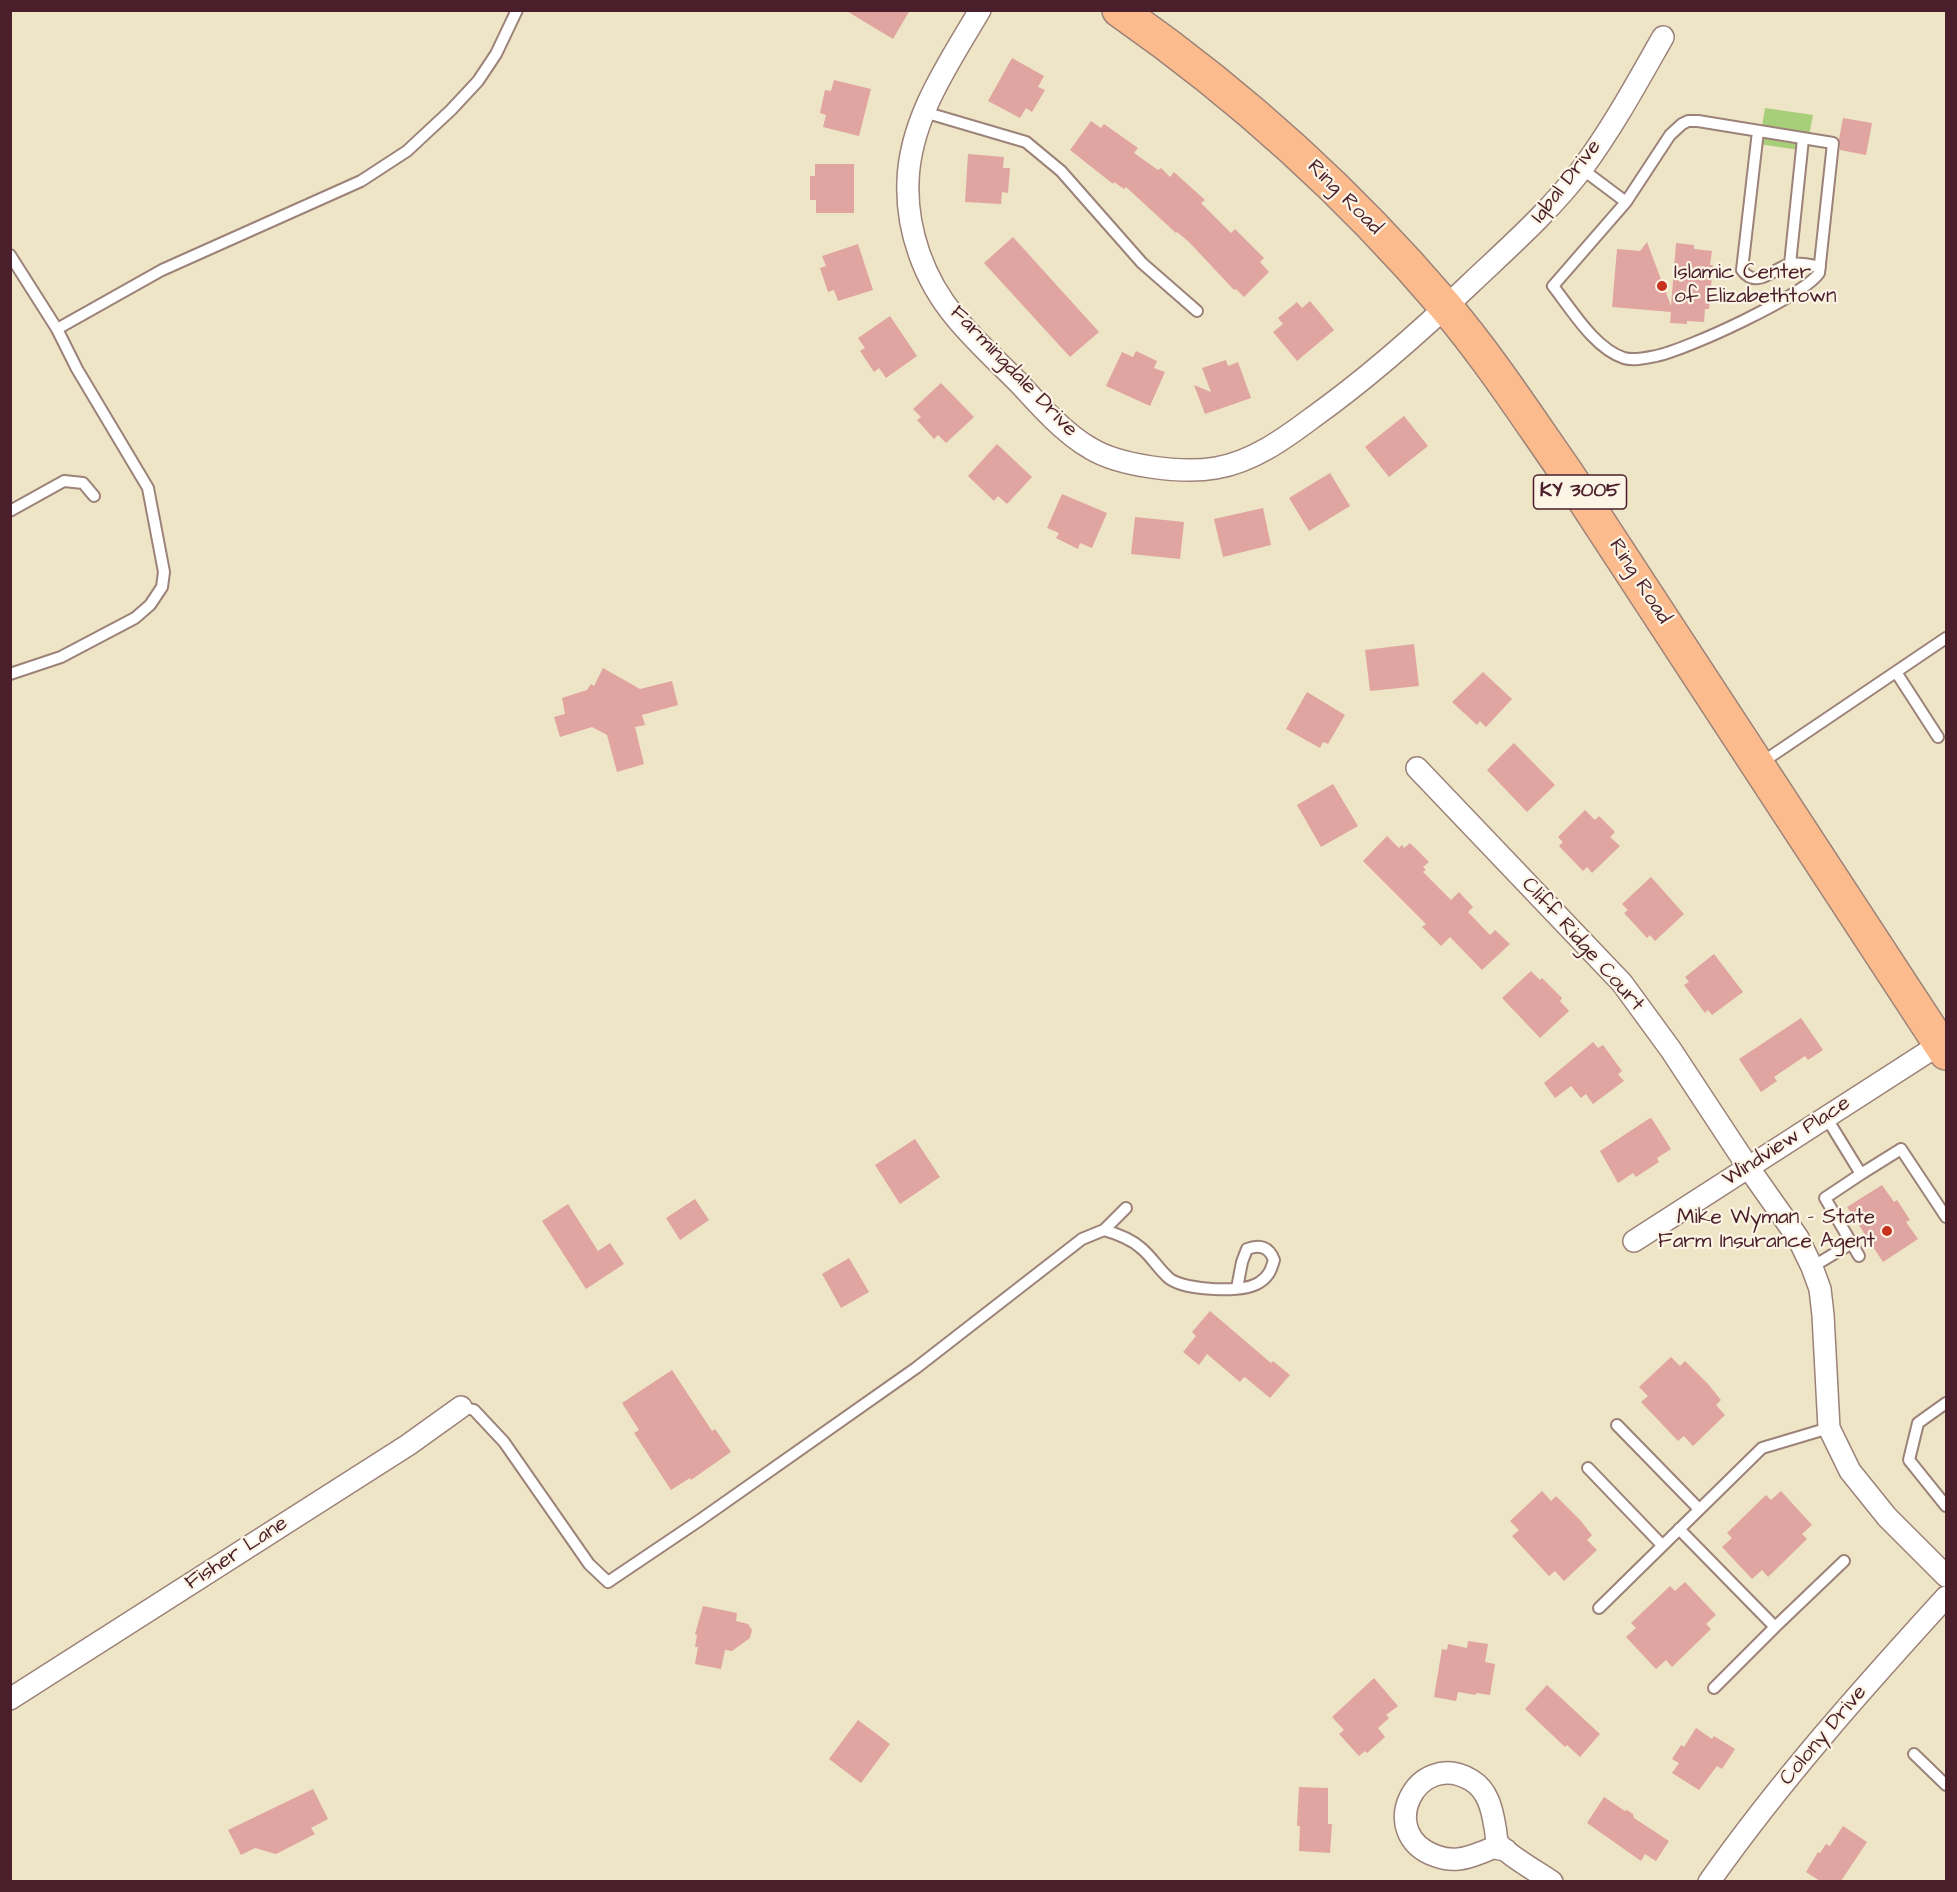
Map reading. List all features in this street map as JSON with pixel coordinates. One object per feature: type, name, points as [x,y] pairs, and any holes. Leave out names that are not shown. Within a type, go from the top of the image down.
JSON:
[{"type":"main road","name":"Ring Road","points":[[1119,10],[1210,77],[1274,130],[1381,234],[1446,307],[1502,381],[1568,475],[1943,1049]]},
{"type":"street","name":"Farmingdale Drive","points":[[980,10],[918,123],[910,153],[908,184],[911,222],[919,256],[934,285],[955,317],[1061,426],[1089,448],[1120,461],[1184,469],[1215,468],[1251,457],[1289,435],[1348,392],[1446,307]]},
{"type":"street","name":"Iqbal Drive","points":[[1446,307],[1531,227],[1582,169],[1632,92],[1663,37]]},
{"type":"street","name":"Cliff Ridge Court","points":[[1417,768],[1622,983],[1671,1050],[1798,1238],[1820,1289],[1829,1428]]},
{"type":"street","name":"Windview Place","points":[[1634,1241],[1826,1117],[1943,1049]]},
{"type":"street","name":"Fisher Lane","points":[[10,1699],[408,1445],[461,1407]]},
{"type":"street","points":[[1829,1428],[1850,1472],[1887,1517],[1947,1576]]},
{"type":"street","name":"Colony Drive","points":[[1709,1881],[1801,1760],[1846,1707],[1947,1597]]},
{"type":"street","points":[[1506,1850],[1494,1848],[1456,1860],[1436,1856],[1424,1850],[1407,1832],[1404,1818],[1412,1793],[1432,1775],[1446,1772],[1457,1773],[1473,1781],[1489,1800],[1498,1841],[1506,1850],[1552,1881]]},
{"type":"lane","points":[[57,330],[162,270],[361,181],[407,151],[478,81],[496,54],[517,10]]},
{"type":"lane","points":[[924,111],[1026,142],[1061,171],[1142,262],[1197,311]]},
{"type":"lane","points":[[1698,121],[1803,139],[1833,143],[1820,267],[1819,273],[1810,284],[1707,338],[1657,356],[1639,359],[1625,358],[1603,346],[1553,286],[1626,202],[1670,135],[1682,124],[1698,121]]},
{"type":"lane","points":[[1758,131],[1741,267],[1746,276],[1756,279],[1790,264],[1820,267]]},
{"type":"lane","points":[[1790,264],[1803,139]]},
{"type":"lane","points":[[1582,169],[1626,202]]},
{"type":"lane","points":[[10,255],[57,330],[148,488],[164,573],[162,587],[150,604],[135,618],[61,657],[10,674]]},
{"type":"lane","points":[[10,511],[64,481],[83,483],[94,496]]},
{"type":"lane","points":[[1758,765],[1947,638]]},
{"type":"lane","points":[[1896,672],[1938,736]]},
{"type":"lane","points":[[1826,1117],[1861,1174]]},
{"type":"lane","points":[[1859,1256],[1825,1198],[1901,1149],[1947,1217]]},
{"type":"lane","points":[[461,1407],[474,1410],[504,1442],[589,1564],[609,1582],[916,1368],[1082,1239],[1104,1230],[1126,1208]]},
{"type":"lane","points":[[1104,1230],[1122,1236],[1142,1249],[1171,1279],[1189,1287],[1237,1288]]},
{"type":"lane","points":[[1812,1267],[1852,1243]]},
{"type":"lane","points":[[1947,1403],[1918,1423],[1909,1460],[1947,1506]]},
{"type":"lane","points":[[1617,1425],[1699,1509]]},
{"type":"lane","points":[[1599,1608],[1762,1448],[1829,1428]]},
{"type":"lane","points":[[1588,1468],[1662,1545]]},
{"type":"lane","points":[[1679,1529],[1775,1627]]},
{"type":"lane","points":[[1714,1688],[1844,1560]]},
{"type":"lane","points":[[1914,1754],[1947,1785]]},
{"type":"green space","points":[[1765,108],[1813,115],[1806,151],[1759,144]]},
{"type":"building","points":[[845,10],[910,10],[893,39]]},
{"type":"building","points":[[1012,58],[1044,76],[1038,87],[1045,90],[1032,112],[1026,108],[1020,118],[988,101]]},
{"type":"building","points":[[834,80],[871,89],[859,136],[823,127],[826,115],[820,113],[825,90],[831,91]]},
{"type":"building","points":[[1843,118],[1872,123],[1866,155],[1840,150],[1839,139]]},
{"type":"building","points":[[1091,121],[1101,128],[1104,124],[1138,148],[1134,153],[1158,170],[1161,168],[1170,177],[1174,172],[1205,200],[1201,203],[1231,233],[1235,229],[1264,258],[1260,262],[1269,272],[1244,297],[1236,289],[1234,290],[1189,242],[1126,187],[1124,189],[1114,182],[1113,184],[1070,150]]},
{"type":"building","points":[[968,154],[1004,157],[1003,168],[1010,168],[1008,193],[1002,192],[1001,204],[965,202]]},
{"type":"building","points":[[815,164],[854,164],[854,213],[816,213],[816,200],[810,200],[810,176],[815,176]]},
{"type":"building","points":[[1013,237],[1099,332],[1070,357],[984,263]]},
{"type":"building","name":"Islamic Center of Elizabethtown","points":[[1647,242],[1671,306],[1676,243],[1694,245],[1694,249],[1712,251],[1709,309],[1705,309],[1704,322],[1670,323],[1671,312],[1612,307],[1617,249],[1640,251]]},
{"type":"building","points":[[858,244],[873,290],[838,301],[834,290],[828,292],[820,268],[826,266],[822,256]]},
{"type":"building","points":[[1310,301],[1334,330],[1297,361],[1273,332],[1283,324],[1278,318],[1297,302],[1302,308]]},
{"type":"building","points":[[890,316],[917,356],[886,378],[879,368],[874,372],[860,351],[865,348],[858,338]]},
{"type":"building","points":[[1136,351],[1157,361],[1154,368],[1165,372],[1150,406],[1106,386],[1122,352],[1133,357]]},
{"type":"building","points":[[1226,360],[1228,366],[1238,362],[1251,398],[1205,414],[1194,385],[1211,392],[1202,368]]},
{"type":"building","points":[[941,383],[974,417],[946,443],[938,435],[934,439],[917,420],[921,417],[913,409]]},
{"type":"building","points":[[1404,416],[1428,446],[1389,477],[1365,447]]},
{"type":"building","points":[[997,444],[1032,477],[1007,504],[998,496],[994,501],[968,476]]},
{"type":"building","points":[[1330,473],[1350,506],[1309,531],[1289,498]]},
{"type":"building","points":[[1062,494],[1107,513],[1092,548],[1080,543],[1078,549],[1056,538],[1059,533],[1047,528]]},
{"type":"building","points":[[1263,508],[1271,545],[1223,557],[1214,519]]},
{"type":"building","points":[[1135,517],[1184,522],[1180,559],[1131,554]]},
{"type":"building","points":[[1414,644],[1419,686],[1370,691],[1365,650]]},
{"type":"building","points":[[603,668],[640,689],[672,681],[678,705],[642,715],[645,725],[635,727],[644,764],[617,772],[607,735],[592,727],[560,737],[554,717],[565,714],[562,698],[587,690],[591,684],[594,686]]},
{"type":"building","points":[[1483,672],[1512,699],[1486,727],[1480,721],[1477,725],[1452,702]]},
{"type":"building","points":[[1307,692],[1345,715],[1328,744],[1323,742],[1320,748],[1286,729]]},
{"type":"building","points":[[1514,743],[1555,785],[1527,812],[1487,770]]},
{"type":"building","points":[[1333,784],[1358,826],[1321,847],[1297,805]]},
{"type":"building","points":[[1585,810],[1595,820],[1599,816],[1615,832],[1610,837],[1620,846],[1592,873],[1587,867],[1583,871],[1559,846],[1563,842],[1558,837]]},
{"type":"building","points":[[1387,836],[1399,848],[1402,845],[1404,848],[1410,843],[1429,862],[1423,867],[1426,870],[1423,872],[1451,900],[1459,892],[1473,907],[1468,912],[1490,935],[1495,930],[1510,944],[1482,970],[1450,937],[1441,946],[1422,927],[1426,924],[1363,861]]},
{"type":"building","points":[[1651,877],[1684,914],[1655,941],[1650,935],[1647,938],[1624,913],[1628,910],[1622,904]]},
{"type":"building","points":[[1714,954],[1743,992],[1712,1015],[1708,1010],[1705,1013],[1684,985],[1689,982],[1685,977]]},
{"type":"building","points":[[1531,971],[1540,980],[1542,978],[1562,998],[1560,1001],[1569,1011],[1540,1038],[1502,998]]},
{"type":"building","points":[[1801,1018],[1823,1050],[1808,1060],[1805,1056],[1774,1077],[1777,1081],[1761,1092],[1739,1059]]},
{"type":"building","points":[[1593,1042],[1598,1048],[1603,1045],[1622,1071],[1618,1074],[1624,1081],[1593,1104],[1586,1094],[1581,1098],[1571,1086],[1555,1098],[1544,1083]]},
{"type":"building","points":[[1650,1118],[1671,1149],[1657,1158],[1659,1162],[1636,1177],[1633,1173],[1618,1183],[1600,1151]]},
{"type":"building","points":[[915,1139],[940,1177],[900,1204],[875,1165]]},
{"type":"building","name":"Mike Wyman - State Farm Insurance Agent","points":[[1882,1185],[1894,1202],[1897,1200],[1910,1220],[1906,1222],[1918,1239],[1883,1262],[1847,1207]]},
{"type":"building","points":[[695,1199],[709,1220],[680,1240],[666,1218]]},
{"type":"building","points":[[568,1204],[598,1251],[610,1243],[624,1264],[586,1289],[542,1221]]},
{"type":"building","points":[[849,1258],[869,1292],[841,1308],[822,1274]]},
{"type":"building","points":[[1210,1311],[1271,1363],[1273,1361],[1290,1375],[1270,1398],[1246,1378],[1244,1377],[1240,1382],[1207,1354],[1199,1365],[1183,1352],[1196,1336],[1192,1332]]},
{"type":"building","points":[[1671,1357],[1680,1366],[1685,1361],[1708,1384],[1721,1400],[1716,1405],[1725,1415],[1693,1446],[1684,1436],[1678,1441],[1641,1402],[1648,1396],[1639,1387]]},
{"type":"building","points":[[672,1370],[712,1431],[715,1429],[731,1452],[691,1480],[690,1478],[671,1490],[634,1433],[639,1430],[622,1403]]},
{"type":"building","points":[[1542,1491],[1551,1501],[1556,1496],[1580,1520],[1592,1535],[1587,1540],[1597,1550],[1564,1581],[1555,1571],[1549,1576],[1512,1536],[1519,1530],[1510,1521]]},
{"type":"building","points":[[1781,1491],[1812,1525],[1802,1534],[1807,1539],[1768,1577],[1762,1570],[1752,1579],[1722,1547],[1732,1538],[1727,1533],[1766,1495],[1771,1500]]},
{"type":"building","points":[[1685,1582],[1716,1615],[1706,1624],[1711,1629],[1672,1667],[1666,1660],[1656,1669],[1626,1637],[1636,1628],[1631,1623],[1670,1586],[1675,1591]]},
{"type":"building","points":[[703,1606],[737,1613],[736,1621],[748,1624],[752,1630],[750,1638],[732,1651],[725,1650],[721,1669],[695,1664],[698,1647],[695,1647],[697,1635],[695,1634]]},
{"type":"building","points":[[1468,1641],[1488,1644],[1485,1662],[1495,1664],[1490,1695],[1458,1692],[1456,1701],[1434,1697],[1442,1649],[1447,1650],[1448,1644],[1467,1648]]},
{"type":"building","points":[[1374,1678],[1398,1706],[1386,1715],[1389,1718],[1378,1728],[1385,1737],[1367,1753],[1365,1751],[1359,1756],[1339,1734],[1344,1730],[1332,1717]]},
{"type":"building","points":[[1547,1685],[1600,1734],[1580,1757],[1567,1745],[1565,1747],[1525,1709]]},
{"type":"building","points":[[858,1720],[890,1744],[861,1783],[829,1759]]},
{"type":"building","points":[[1696,1728],[1712,1739],[1714,1736],[1735,1749],[1722,1769],[1717,1766],[1699,1790],[1672,1773],[1679,1763],[1672,1759],[1681,1745],[1684,1747]]},
{"type":"building","points":[[1299,1787],[1328,1788],[1328,1824],[1332,1824],[1330,1853],[1299,1851],[1300,1826],[1297,1826]]},
{"type":"building","points":[[313,1789],[328,1819],[311,1828],[315,1834],[276,1854],[255,1848],[241,1855],[228,1830]]},
{"type":"building","points":[[1604,1797],[1633,1814],[1634,1818],[1669,1841],[1656,1861],[1645,1854],[1641,1861],[1587,1823]]},
{"type":"building","points":[[1843,1826],[1867,1842],[1841,1881],[1820,1881],[1806,1872],[1818,1852],[1820,1853],[1826,1844],[1830,1846]]},
{"type":"place","name":"Islamic Center of Elizabethtown","points":[[1662,286]]},
{"type":"place","name":"Mike Wyman - State Farm Insurance Agent","points":[[1887,1231]]}]
